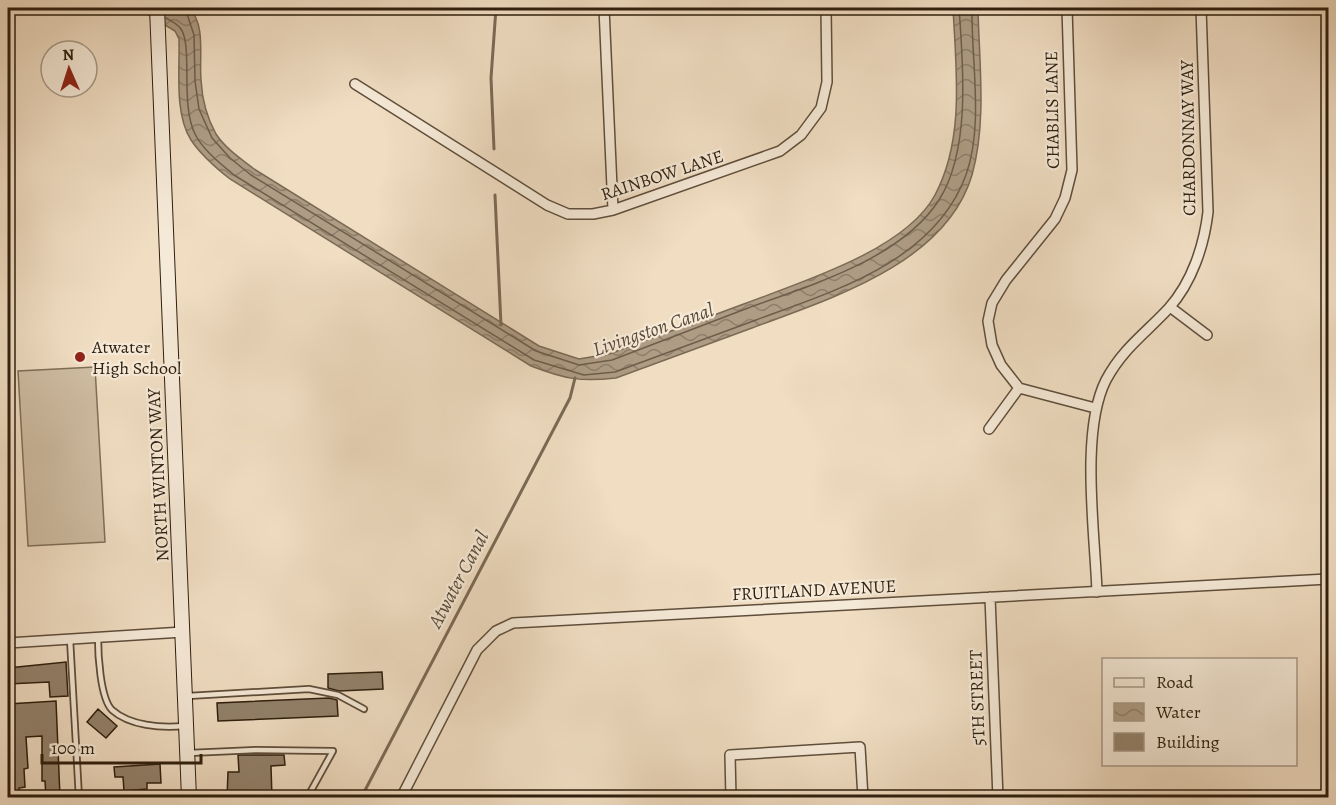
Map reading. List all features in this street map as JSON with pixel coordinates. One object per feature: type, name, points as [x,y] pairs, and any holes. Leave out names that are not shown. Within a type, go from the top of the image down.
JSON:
[{"type":"main road","name":"NORTH WINTON WAY","points":[[157,8],[189,798]]},
{"type":"street","points":[[604,8],[613,210]]},
{"type":"street","name":"RAINBOW LANE","points":[[356,84],[547,205],[568,214],[593,214],[613,210],[780,151],[801,135],[821,108],[827,82],[825,8]]},
{"type":"street","name":"CHABLIS LANE","points":[[1019,388],[1001,366],[992,345],[988,321],[992,303],[1006,280],[1055,219],[1065,198],[1072,170],[1067,8]]},
{"type":"street","name":"CHARDONNAY WAY","points":[[1097,592],[1091,441],[1095,408],[1105,382],[1120,355],[1170,307],[1192,273],[1207,222],[1201,8]]},
{"type":"street","points":[[1170,307],[1207,335]]},
{"type":"street","points":[[989,429],[1019,388],[1095,408]]},
{"type":"street","name":"FRUITLAND AVENUE","points":[[401,798],[477,650],[496,631],[513,623],[1329,579]]},
{"type":"street","name":"5TH STREET","points":[[990,597],[998,798]]},
{"type":"street","points":[[8,642],[183,632]]},
{"type":"street","points":[[732,798],[730,755],[861,747],[863,798]]},
{"type":"lane","points":[[98,637],[98,664],[106,701],[111,709],[153,726],[187,726]]},
{"type":"lane","points":[[70,639],[79,798]]},
{"type":"lane","points":[[186,696],[309,689],[338,695],[364,709]]},
{"type":"lane","points":[[188,753],[333,750],[307,798]]},
{"type":"shaded area","points":[[95,367],[105,542],[28,546],[18,371]]},
{"type":"water","points":[[137,8],[189,8],[198,23],[200,32],[202,87],[213,128],[229,149],[254,169],[539,346],[579,359],[609,354],[820,275],[875,249],[900,233],[920,215],[935,195],[945,173],[955,127],[957,79],[953,8],[978,8],[981,113],[977,155],[972,175],[958,206],[937,232],[911,255],[881,274],[815,304],[616,378],[592,380],[573,378],[531,366],[219,170],[191,140],[182,117],[179,91],[179,39],[175,31]]},
{"type":"building","points":[[66,662],[68,696],[50,697],[49,682],[8,684],[8,668]]},
{"type":"building","points":[[382,672],[383,689],[339,691],[328,688],[328,674]]},
{"type":"building","points":[[329,698],[337,700],[338,716],[218,721],[217,703]]},
{"type":"building","points":[[56,701],[60,797],[46,798],[45,781],[42,781],[42,736],[26,737],[28,768],[24,769],[25,787],[19,788],[20,796],[11,796],[8,704]]},
{"type":"building","points":[[98,709],[117,726],[106,738],[87,722]]},
{"type":"building","points":[[238,755],[284,755],[285,765],[271,766],[272,798],[227,798],[228,772],[239,772]]},
{"type":"building","points":[[160,764],[161,783],[147,783],[147,789],[124,791],[123,777],[115,777],[114,767]]},
{"type":"waterway","points":[[494,149],[491,78],[496,8]]},
{"type":"waterway","points":[[495,195],[501,325]]},
{"type":"waterway","name":"Atwater Canal","points":[[361,798],[570,398],[575,378]]},
{"type":"place","name":"Atwater High School","points":[[80,357]]},
{"type":"water label","name":"Livingston Canal","points":[[653,329]]}]
